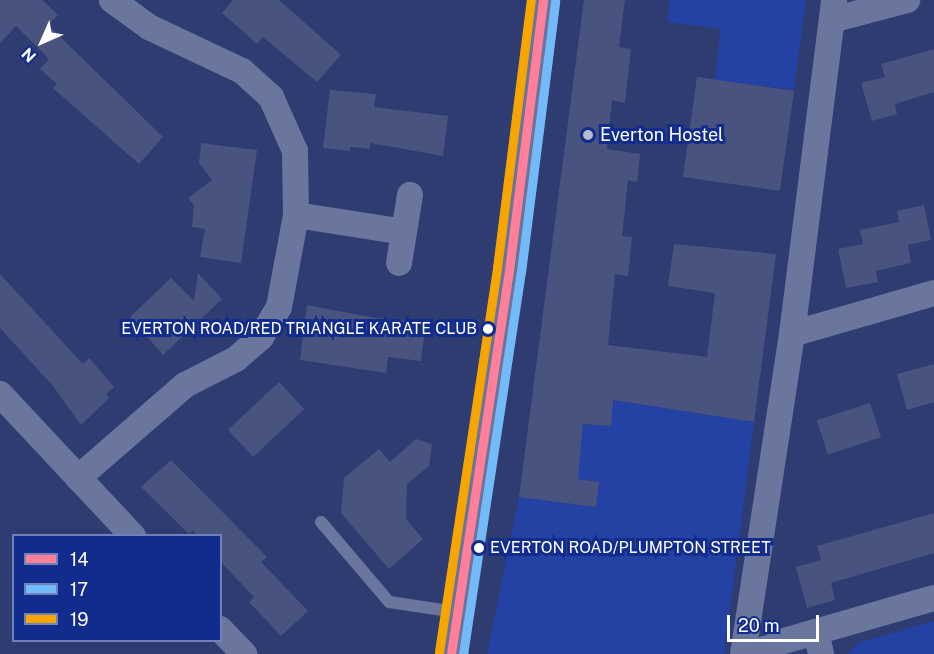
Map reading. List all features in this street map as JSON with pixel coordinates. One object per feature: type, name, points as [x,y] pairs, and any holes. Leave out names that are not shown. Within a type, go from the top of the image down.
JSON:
[{"type":"main road","points":[[451,654],[509,270],[543,0]]},
{"type":"street","points":[[78,478],[185,385],[236,359],[261,337],[279,307],[296,215],[295,151],[271,97],[242,71],[158,32],[112,0]]},
{"type":"street","points":[[907,0],[833,10],[792,334],[743,653],[777,643],[819,643],[934,598]]},
{"type":"street","points":[[399,263],[410,195]]},
{"type":"street","points":[[296,215],[404,232]]},
{"type":"street","points":[[792,334],[934,293]]},
{"type":"street","points":[[0,394],[131,534]]},
{"type":"street","points":[[222,631],[244,654]]},
{"type":"lane","points":[[321,522],[389,602],[456,612]]},
{"type":"shaded area","points":[[670,0],[806,0],[794,90],[715,80],[721,29],[667,22]]},
{"type":"shaded area","points":[[600,398],[754,422],[724,654],[487,654],[519,497],[596,507],[599,482],[561,476],[580,451],[583,424],[611,426],[612,413]]},
{"type":"shaded area","points":[[934,621],[934,654],[848,654],[858,643]]},
{"type":"building","points":[[0,0],[42,0],[58,15],[48,25],[163,137],[139,164],[53,88],[57,84],[40,69],[49,59],[16,26],[0,43]]},
{"type":"building","points":[[233,0],[279,0],[341,55],[317,82],[263,37],[257,44],[222,13]]},
{"type":"building","points":[[584,0],[625,0],[619,47],[631,49],[625,103],[612,100],[607,149],[640,154],[637,182],[628,180],[622,236],[632,237],[628,276],[615,274],[608,345],[707,357],[715,293],[668,286],[674,244],[776,254],[754,422],[613,400],[611,426],[583,424],[578,479],[599,482],[596,507],[519,497]]},
{"type":"building","points":[[934,49],[934,92],[895,104],[897,114],[872,121],[861,83],[885,77],[881,64]]},
{"type":"building","points":[[697,77],[794,91],[780,191],[683,177]]},
{"type":"building","points":[[330,90],[376,94],[374,107],[448,116],[443,156],[370,143],[370,149],[350,147],[350,151],[323,148]]},
{"type":"building","points":[[201,143],[257,150],[241,263],[200,257],[205,229],[192,227],[194,205],[188,198],[212,180],[199,163]]},
{"type":"building","points":[[924,205],[931,240],[908,245],[911,263],[876,271],[878,282],[846,288],[838,249],[863,244],[860,230],[899,222],[897,211]]},
{"type":"building","points":[[198,273],[222,299],[163,355],[130,317],[171,278],[194,301]]},
{"type":"building","points":[[0,274],[83,364],[89,358],[114,387],[106,394],[109,398],[81,425],[53,386],[0,328]]},
{"type":"building","points":[[307,305],[375,318],[426,321],[421,361],[388,357],[386,373],[300,360]]},
{"type":"building","points":[[934,364],[934,402],[907,410],[897,374]]},
{"type":"building","points":[[279,382],[304,409],[253,457],[228,430]]},
{"type":"building","points":[[870,403],[881,437],[828,455],[817,420]]},
{"type":"building","points":[[416,439],[432,444],[429,466],[407,484],[406,519],[423,539],[389,569],[341,513],[344,478],[379,449],[390,462]]},
{"type":"building","points":[[171,460],[267,557],[261,562],[308,611],[281,636],[249,602],[254,597],[222,563],[222,534],[196,534],[193,530],[189,534],[141,487]]},
{"type":"building","points":[[934,513],[934,553],[831,583],[835,600],[807,608],[796,567],[821,560],[817,546]]},
{"type":"transit line","name":"19","points":[[439,652],[497,268],[531,0]]},
{"type":"transit line","name":"14","points":[[451,654],[509,270],[543,0]]},
{"type":"transit line","name":"17","points":[[463,654],[521,272],[555,1]]},
{"type":"place","name":"Everton Hostel","points":[[588,135]]},
{"type":"place","name":"EVERTON ROAD/RED TRIANGLE KARATE CLUB","points":[[488,329]]},
{"type":"place","name":"EVERTON ROAD/PLUMPTON STREET","points":[[479,548]]}]
